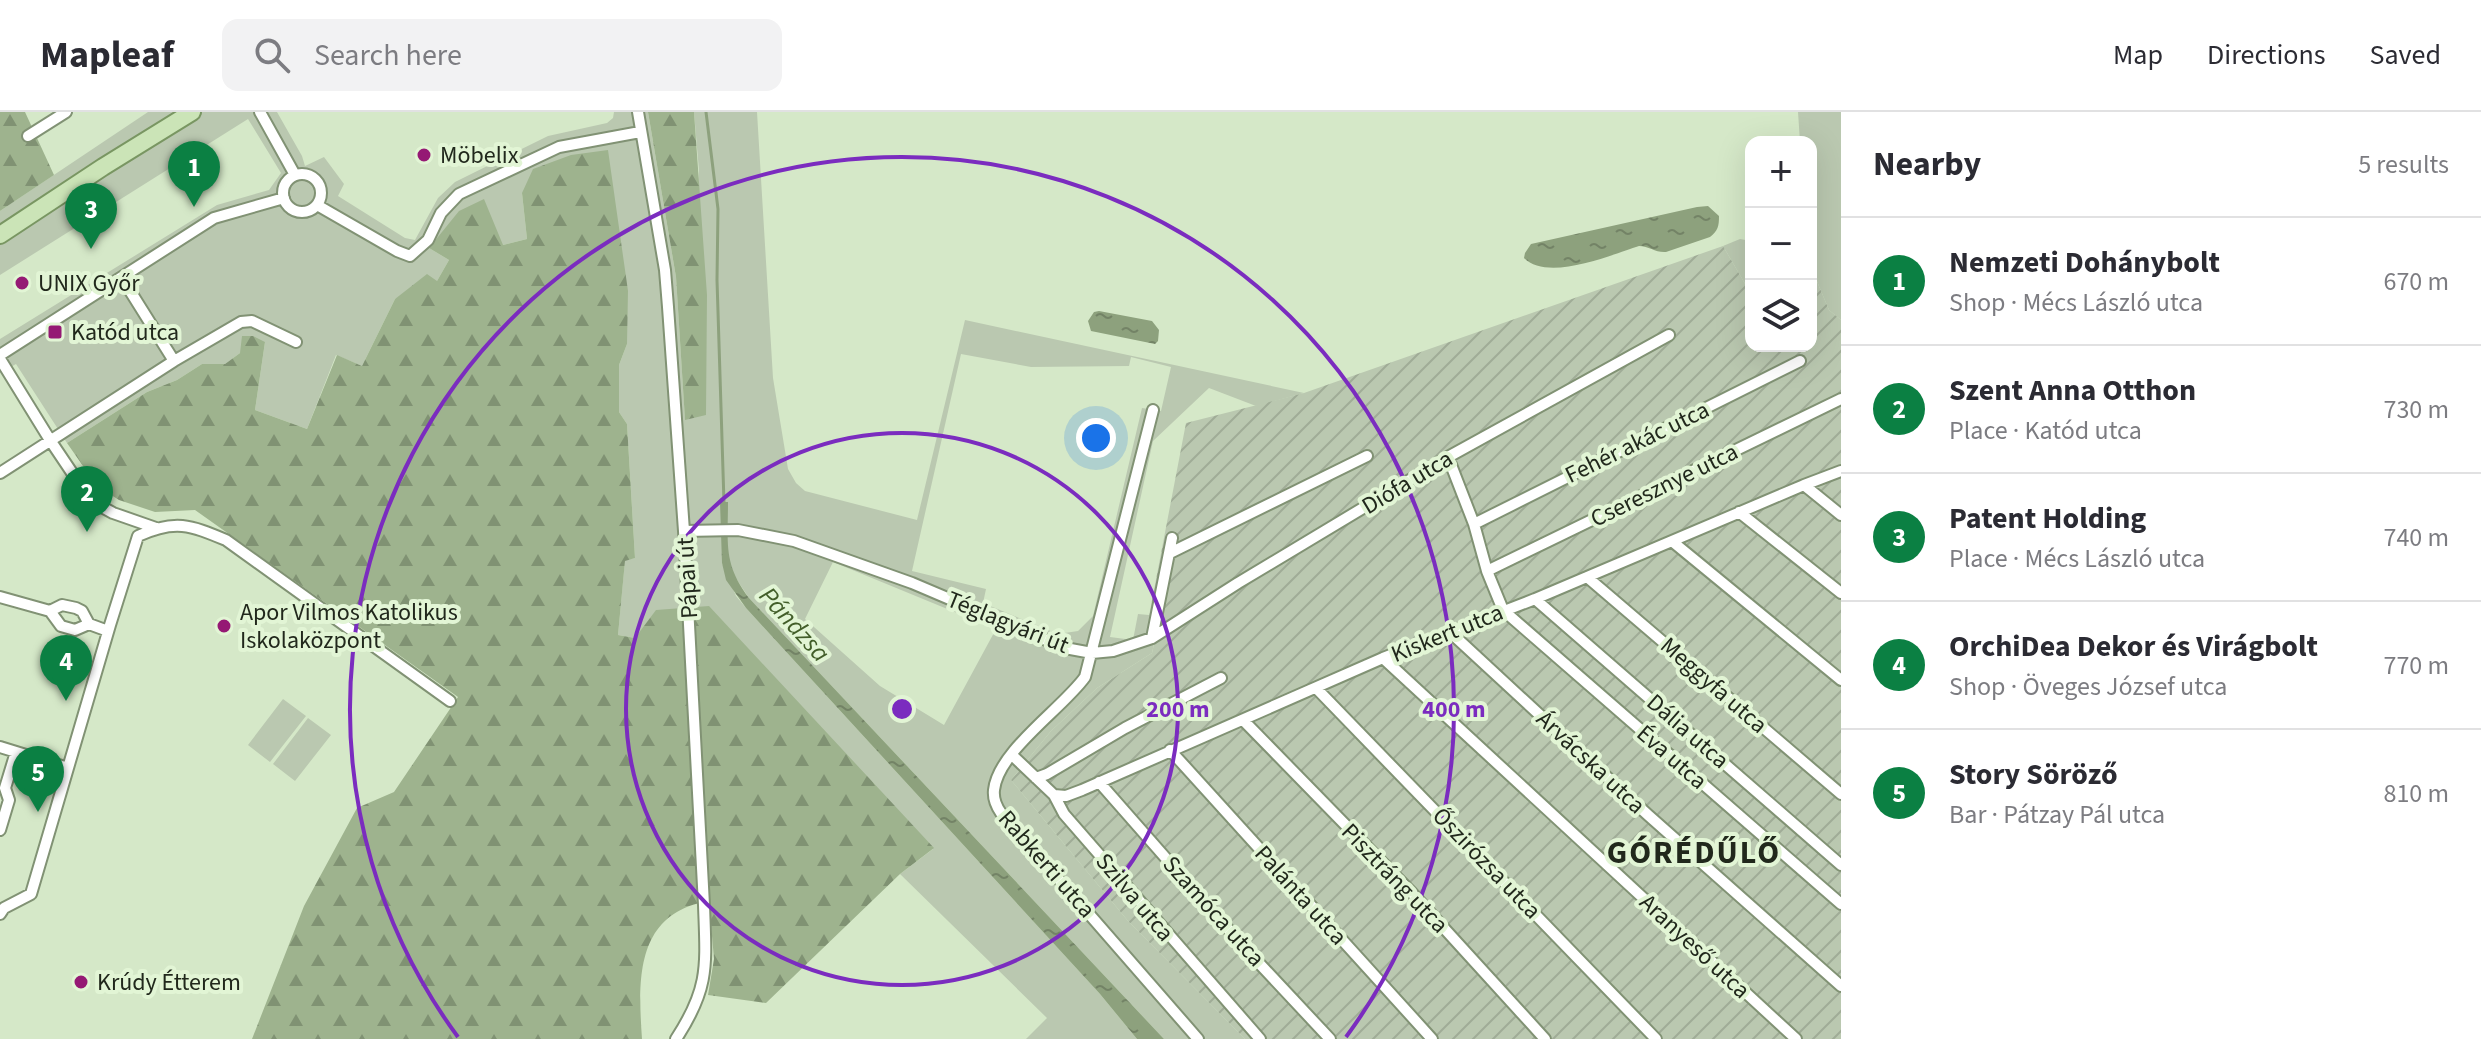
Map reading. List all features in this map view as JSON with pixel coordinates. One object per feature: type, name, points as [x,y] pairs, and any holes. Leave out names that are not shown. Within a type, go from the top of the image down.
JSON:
[{"type":"main road","points":[[0,235],[192,112]]},
{"type":"street","points":[[28,136],[66,112]]},
{"type":"street","points":[[260,112],[295,175]]},
{"type":"street","name":"Pápai út","points":[[638,112],[665,270],[684,531],[706,958],[697,1003],[676,1039]]},
{"type":"street","points":[[317,205],[410,256],[428,240],[441,213],[459,194],[559,147],[640,132]]},
{"type":"street","points":[[295,175],[308,175],[319,183],[321,195],[317,205],[307,212],[291,209],[284,198],[285,184],[295,175]]},
{"type":"street","points":[[156,528],[113,513],[91,501],[0,357],[214,218],[284,198]]},
{"type":"street","points":[[122,278],[174,361]]},
{"type":"street","points":[[0,473],[174,361],[241,322],[252,321],[296,342]]},
{"type":"street","name":"Diófa utca","points":[[1152,638],[1448,457],[1669,335]]},
{"type":"street","name":"Fehér akác utca","points":[[1474,524],[1800,361]]},
{"type":"street","name":"Cseresznye utca","points":[[1487,571],[1841,399]]},
{"type":"street","name":"Téglagyári út","points":[[684,531],[738,530],[809,546],[912,583],[1065,648],[1092,653],[1153,410]]},
{"type":"street","points":[[1170,553],[1367,456]]},
{"type":"street","points":[[1448,457],[1503,610]]},
{"type":"street","name":"Kiskert utca","points":[[1054,795],[1066,796],[1383,658],[1535,599],[1841,471]]},
{"type":"street","points":[[1804,485],[1841,515]]},
{"type":"street","points":[[1739,512],[1841,593]]},
{"type":"street","points":[[0,914],[4,908],[31,894],[138,536],[171,525],[193,526],[226,540],[450,701]]},
{"type":"street","points":[[1092,653],[1130,647],[1152,638],[1172,538]]},
{"type":"street","points":[[1673,542],[1841,680]]},
{"type":"street","name":"Meggyfa utca","points":[[1587,577],[1841,794]]},
{"type":"street","points":[[0,597],[50,611],[61,626],[75,630],[89,624]]},
{"type":"street","name":"Dália utca","points":[[1535,599],[1841,865]]},
{"type":"street","points":[[50,611],[62,605],[76,608],[82,611],[89,624],[108,631]]},
{"type":"street","name":"Éva utca","points":[[1503,610],[1841,904]]},
{"type":"street","name":"Árvácska utca","points":[[1450,632],[1648,815],[1841,986]]},
{"type":"street","name":"Rabkerti utca","points":[[1092,653],[1085,677],[1078,688],[1044,718],[998,774],[993,793],[995,804],[1198,1039]]},
{"type":"street","name":"Aranyeső utca","points":[[1383,658],[1796,1039]]},
{"type":"street","points":[[1036,778],[1221,678]]},
{"type":"street","name":"Őszirózsa utca","points":[[1317,689],[1656,1039]]},
{"type":"street","name":"Pisztráng utca","points":[[1243,720],[1412,893],[1545,1039]]},
{"type":"street","points":[[0,747],[68,768]]},
{"type":"street","name":"Palánta utca","points":[[1170,750],[1432,1039]]},
{"type":"street","points":[[1,823],[9,800],[5,788],[16,752]]},
{"type":"street","name":"Szilva utca","points":[[1012,755],[1054,795],[1064,814],[1260,1039]]},
{"type":"street","name":"Szamóca utca","points":[[1099,782],[1243,946],[1330,1039]]},
{"type":"shaded area","points":[[148,112],[277,112],[305,166],[324,157],[344,184],[338,196],[405,238],[415,240],[438,198],[455,182],[548,136],[607,123],[614,112],[648,112],[676,277],[685,419],[699,171],[694,112],[757,112],[773,378],[788,469],[805,491],[917,520],[965,320],[1304,393],[1256,406],[1209,388],[1153,441],[1110,637],[1133,640],[1138,614],[1160,616],[1152,653],[1097,688],[1051,731],[1011,780],[1128,921],[1245,1039],[1164,1039],[749,598],[733,574],[728,557],[722,563],[736,596],[746,608],[1100,994],[1137,1039],[1026,1039],[1047,1018],[900,874],[933,849],[635,638],[618,635],[625,560],[635,558],[627,424],[619,412],[619,365],[627,344],[522,193],[527,239],[503,245],[429,248],[449,260],[437,281],[395,299],[362,366],[336,355],[307,429],[255,410],[265,342],[240,353],[225,364],[202,364],[177,380],[147,392],[67,443],[16,364],[9,368],[0,353],[0,339],[217,205],[269,190],[281,173],[248,119],[0,275],[0,211]],"holes":[[[961,354],[1031,367],[1129,366],[1131,357],[1171,367],[1161,411],[1142,408],[1093,616],[1078,631],[1058,634],[983,603],[986,589],[912,571]],[[833,562],[996,629],[944,725],[880,686],[805,619]]]},
{"type":"shaded area","points":[[1798,112],[1841,112],[1841,320],[1829,310],[1817,281],[1817,136],[1800,136]]},
{"type":"shaded area","points":[[1745,240],[1745,284],[1723,246]]},
{"type":"shaded area","points":[[1723,246],[1745,284],[1745,352],[1817,352],[1817,281],[1829,310],[1841,320],[1841,1039],[1245,1039],[1128,921],[1011,780],[1051,731],[1097,688],[1152,653],[1160,617],[1149,616],[1186,423],[1304,393]]},
{"type":"shaded area","points":[[283,699],[306,716],[270,762],[248,745]]},
{"type":"shaded area","points":[[308,718],[331,735],[295,781],[273,764]]},
{"type":"green space","points":[[0,112],[25,112],[54,175],[0,211]]},
{"type":"green space","points":[[648,112],[694,112],[707,295],[706,415],[685,420],[676,277]]},
{"type":"green space","points":[[608,150],[628,291],[627,344],[619,365],[619,412],[627,424],[635,558],[625,561],[618,635],[635,638],[656,610],[709,606],[934,848],[900,874],[766,1003],[708,995],[714,959],[709,901],[685,908],[667,919],[654,934],[646,952],[640,994],[642,1039],[252,1039],[304,906],[357,808],[394,792],[458,697],[195,510],[155,512],[119,500],[97,486],[67,443],[147,392],[177,380],[202,364],[225,364],[240,353],[242,336],[253,336],[265,342],[255,410],[307,429],[337,355],[362,366],[395,299],[427,274],[437,281],[449,260],[429,248],[459,211],[484,199],[503,245],[527,239],[522,193],[533,169],[571,155]]},
{"type":"water","points":[[1708,206],[1719,216],[1715,233],[1666,252],[1639,246],[1597,260],[1548,268],[1524,258],[1531,244]]},
{"type":"water","points":[[1094,312],[1152,321],[1159,330],[1158,341],[1155,344],[1091,331],[1088,321]]},
{"type":"water","points":[[720,502],[728,502],[731,563],[749,598],[1164,1039],[1137,1039],[1100,994],[746,608],[726,580],[722,563]]},
{"type":"waterway","name":"Pándzsa","points":[[706,112],[718,209],[717,280],[724,503]]},
{"type":"place","name":"Möbelix","points":[[424,155]]},
{"type":"place","name":"Nemzeti Dohánybolt","points":[[194,207]]},
{"type":"place","name":"Patent Holding","points":[[91,249]]},
{"type":"place","name":"UNIX Győr","points":[[22,283]]},
{"type":"place","name":"Katód utca","points":[[55,332]]},
{"type":"place","name":"Szent Anna Otthon","points":[[87,532]]},
{"type":"place","name":"Apor Vilmos Katolikus Iskolaközpont","points":[[224,626]]},
{"type":"place","name":"OrchiDea Dekor és Virágbolt","points":[[66,701]]},
{"type":"place","name":"Story Söröző","points":[[38,812]]},
{"type":"place","name":"Krúdy Étterem","points":[[81,982]]},
{"type":"district","name":"GÓRÉDŰLŐ","points":[[1694,852]]}]
